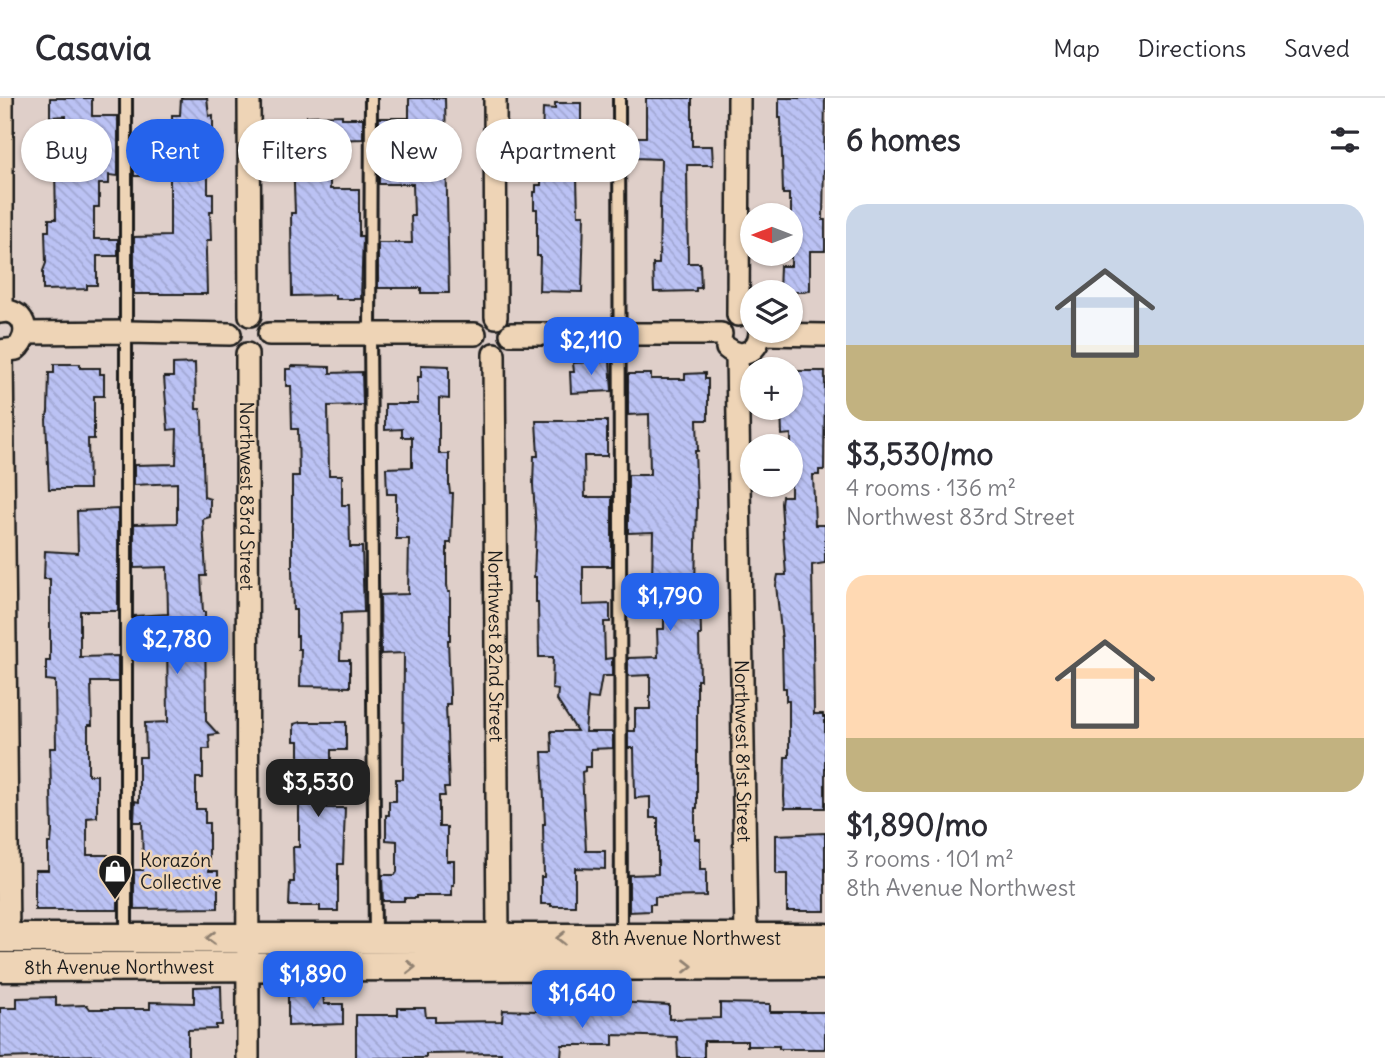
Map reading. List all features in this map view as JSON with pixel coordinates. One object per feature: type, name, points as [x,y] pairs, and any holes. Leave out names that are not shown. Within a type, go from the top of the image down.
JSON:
[{"type":"main road","name":"8th Avenue Northwest","points":[[4,938],[825,938]]},
{"type":"main road","name":"8th Avenue Northwest","points":[[0,967],[825,965]]},
{"type":"street","points":[[2,98],[1,311],[13,312],[19,316],[26,333],[16,349],[1,352],[4,938]]},
{"type":"street","points":[[249,98],[250,315]]},
{"type":"street","points":[[495,98],[496,317]]},
{"type":"street","points":[[739,98],[749,280]]},
{"type":"street","points":[[250,315],[264,322],[269,334],[262,349],[247,354],[235,348],[230,334],[236,321],[250,315]]},
{"type":"street","points":[[496,317],[507,323],[511,334],[507,347],[494,354],[480,349],[476,344],[475,334],[480,322],[485,318],[496,317]]},
{"type":"street","points":[[740,324],[725,322],[721,334],[725,347],[737,354],[749,353],[754,349],[754,343]]},
{"type":"street","points":[[803,332],[825,335]]},
{"type":"street","points":[[26,333],[230,334]]},
{"type":"street","points":[[269,334],[475,334]]},
{"type":"street","points":[[511,334],[721,334]]},
{"type":"street","name":"Northwest 83rd Street","points":[[247,354],[248,1058]]},
{"type":"street","name":"Northwest 82nd Street","points":[[494,354],[498,938]]},
{"type":"street","name":"Northwest 81st Street","points":[[737,354],[746,938]]},
{"type":"lane","points":[[125,938],[126,98]]},
{"type":"lane","points":[[371,98],[370,333],[375,938]]},
{"type":"lane","points":[[619,98],[621,938]]},
{"type":"building","points":[[50,98],[92,98],[92,116],[118,116],[118,176],[112,175],[112,119],[50,117]]},
{"type":"building","points":[[181,98],[207,98],[209,116],[213,115],[213,119],[172,119],[172,115],[180,115]]},
{"type":"building","points":[[409,98],[445,98],[445,119],[379,119],[409,118]]},
{"type":"building","points":[[646,98],[692,98],[692,146],[712,146],[713,165],[687,165],[688,263],[700,263],[701,288],[696,288],[696,291],[654,292],[653,264],[659,264],[661,159],[640,158],[640,137],[646,137]]},
{"type":"building","points":[[779,98],[825,98],[825,251],[810,251],[810,291],[803,292],[803,280],[779,280],[780,266],[803,266],[803,203],[791,203],[789,194],[783,194]]},
{"type":"building","points":[[555,103],[581,103],[581,119],[543,119],[543,108],[555,109]]},
{"type":"building","points":[[342,115],[342,118],[363,118],[363,139],[352,139],[352,119],[307,119],[307,116]]},
{"type":"building","points":[[55,182],[109,182],[99,184],[99,207],[94,207],[94,239],[118,239],[118,256],[97,256],[97,285],[87,285],[87,289],[43,290],[45,231],[49,231],[49,219],[56,219]]},
{"type":"building","points":[[170,182],[208,182],[208,193],[213,193],[213,211],[210,211],[211,240],[207,240],[206,252],[207,294],[134,294],[134,237],[170,236]]},
{"type":"building","points":[[294,182],[330,182],[330,189],[359,189],[359,236],[363,236],[361,299],[335,299],[335,295],[292,296],[291,213],[295,213]]},
{"type":"building","points":[[447,182],[449,293],[421,293],[421,288],[378,288],[378,243],[412,243],[411,216],[414,216],[413,184],[379,184]]},
{"type":"building","points":[[541,182],[577,182],[578,215],[584,215],[582,292],[539,291],[540,256],[537,256],[537,209],[534,209],[534,192],[536,185],[541,185]]},
{"type":"building","points":[[610,361],[612,391],[571,393],[570,372],[574,372],[573,363]]},
{"type":"building","points":[[195,363],[196,409],[200,409],[202,421],[204,497],[210,499],[210,517],[203,519],[206,576],[201,576],[205,612],[206,721],[218,734],[209,735],[210,749],[203,749],[203,778],[196,778],[196,809],[205,809],[205,823],[209,823],[209,871],[218,871],[218,908],[134,909],[134,870],[143,870],[142,822],[134,822],[135,801],[139,802],[139,757],[146,757],[145,723],[168,722],[167,632],[134,634],[134,616],[168,614],[167,567],[134,568],[134,524],[177,523],[177,483],[134,485],[134,465],[176,464],[177,429],[168,430],[164,377],[173,377],[173,364]]},
{"type":"building","points":[[54,364],[80,364],[80,368],[100,368],[100,374],[104,374],[104,396],[94,396],[94,439],[88,439],[89,489],[49,489],[46,419],[49,373],[54,373]]},
{"type":"building","points":[[421,365],[449,366],[449,399],[439,398],[439,454],[449,454],[449,485],[450,493],[453,493],[451,543],[447,543],[447,585],[450,592],[450,704],[446,704],[449,788],[444,788],[445,796],[439,796],[439,827],[447,827],[447,861],[454,861],[454,885],[452,896],[416,896],[404,898],[404,901],[383,901],[382,875],[395,875],[397,872],[397,841],[386,840],[386,815],[389,815],[389,801],[396,801],[396,779],[403,779],[404,653],[381,654],[380,595],[408,594],[409,539],[396,539],[396,494],[387,494],[386,468],[412,467],[412,437],[402,437],[402,429],[385,430],[385,404],[418,404]]},
{"type":"building","points":[[291,366],[330,367],[330,373],[362,372],[363,405],[328,406],[329,475],[342,475],[342,505],[349,505],[350,547],[362,547],[364,612],[341,613],[340,660],[350,660],[350,687],[300,686],[301,649],[298,649],[296,636],[296,610],[293,610],[292,571],[292,476],[299,476],[298,429],[292,429],[291,386],[286,386],[286,369],[291,369]]},
{"type":"building","points":[[803,371],[825,371],[824,470],[819,470],[819,475],[813,475],[815,525],[825,525],[825,563],[812,565],[814,714],[823,714],[825,717],[825,808],[785,808],[789,701],[786,701],[786,688],[783,688],[782,640],[776,585],[778,575],[786,575],[782,497],[803,497],[803,434],[782,434],[781,420],[803,420]]},
{"type":"building","points":[[705,373],[705,379],[708,379],[708,420],[697,420],[698,451],[695,451],[695,587],[700,587],[701,635],[700,680],[697,680],[695,839],[700,839],[700,869],[706,869],[706,896],[655,897],[655,904],[650,904],[650,911],[629,912],[629,875],[658,874],[658,818],[650,818],[650,797],[635,798],[634,748],[628,748],[628,731],[635,731],[635,709],[650,709],[650,675],[628,676],[628,658],[658,657],[657,629],[664,629],[664,582],[652,582],[653,532],[628,533],[628,475],[650,475],[649,414],[628,415],[628,374],[651,374],[651,379],[685,379],[685,374]]},
{"type":"building","points":[[536,421],[607,421],[607,456],[584,456],[585,497],[612,497],[612,566],[583,566],[583,605],[610,604],[610,622],[604,622],[605,659],[612,658],[612,676],[602,676],[598,699],[588,698],[585,732],[613,732],[613,748],[591,749],[591,767],[585,767],[582,772],[586,851],[605,851],[605,869],[575,868],[575,906],[541,904],[545,824],[542,752],[552,752],[551,731],[577,731],[557,700],[558,690],[552,689],[553,657],[539,657],[538,602],[534,577],[536,527],[533,485],[534,456],[538,456]]},
{"type":"building","points":[[118,509],[118,611],[80,611],[80,657],[118,656],[118,682],[91,682],[92,725],[88,725],[88,775],[97,775],[97,817],[87,818],[87,855],[108,855],[108,870],[118,870],[118,910],[35,910],[35,870],[48,870],[48,843],[51,843],[52,831],[50,748],[56,748],[55,681],[46,680],[46,661],[50,661],[50,579],[44,579],[45,551],[78,553],[77,511]]},
{"type":"building","points":[[346,722],[346,750],[331,750],[331,774],[326,774],[326,808],[345,808],[343,864],[338,864],[338,911],[320,911],[320,906],[289,906],[290,882],[294,882],[293,847],[299,847],[299,741],[294,741],[294,724]]},
{"type":"building","points":[[825,833],[825,911],[787,911],[787,874],[776,874],[776,835]]},
{"type":"building","points":[[221,986],[222,1025],[216,1025],[216,1029],[188,1030],[188,1058],[100,1058],[100,1055],[0,1058],[0,1008],[17,1008],[17,998],[56,997],[56,1006],[87,1005],[90,1009],[150,1009],[150,1002],[194,1003],[194,987]]},
{"type":"building","points":[[306,992],[323,992],[324,1004],[343,1004],[343,1024],[288,1026],[288,996],[306,995]]},
{"type":"building","points":[[581,1000],[669,1005],[669,1019],[720,1018],[720,1003],[770,1004],[770,1012],[825,1012],[825,1049],[779,1049],[779,1046],[747,1046],[747,1041],[704,1041],[704,1058],[678,1058],[677,1037],[613,1035],[613,1045],[562,1045],[561,1058],[501,1058],[501,1053],[426,1054],[426,1058],[356,1058],[356,1015],[398,1015],[398,1008],[425,1008],[426,1017],[435,1017],[435,1022],[502,1021],[503,1010],[536,1011],[536,1001]]},
{"type":"place","name":"Korazón Collective","points":[[115,901]]}]
